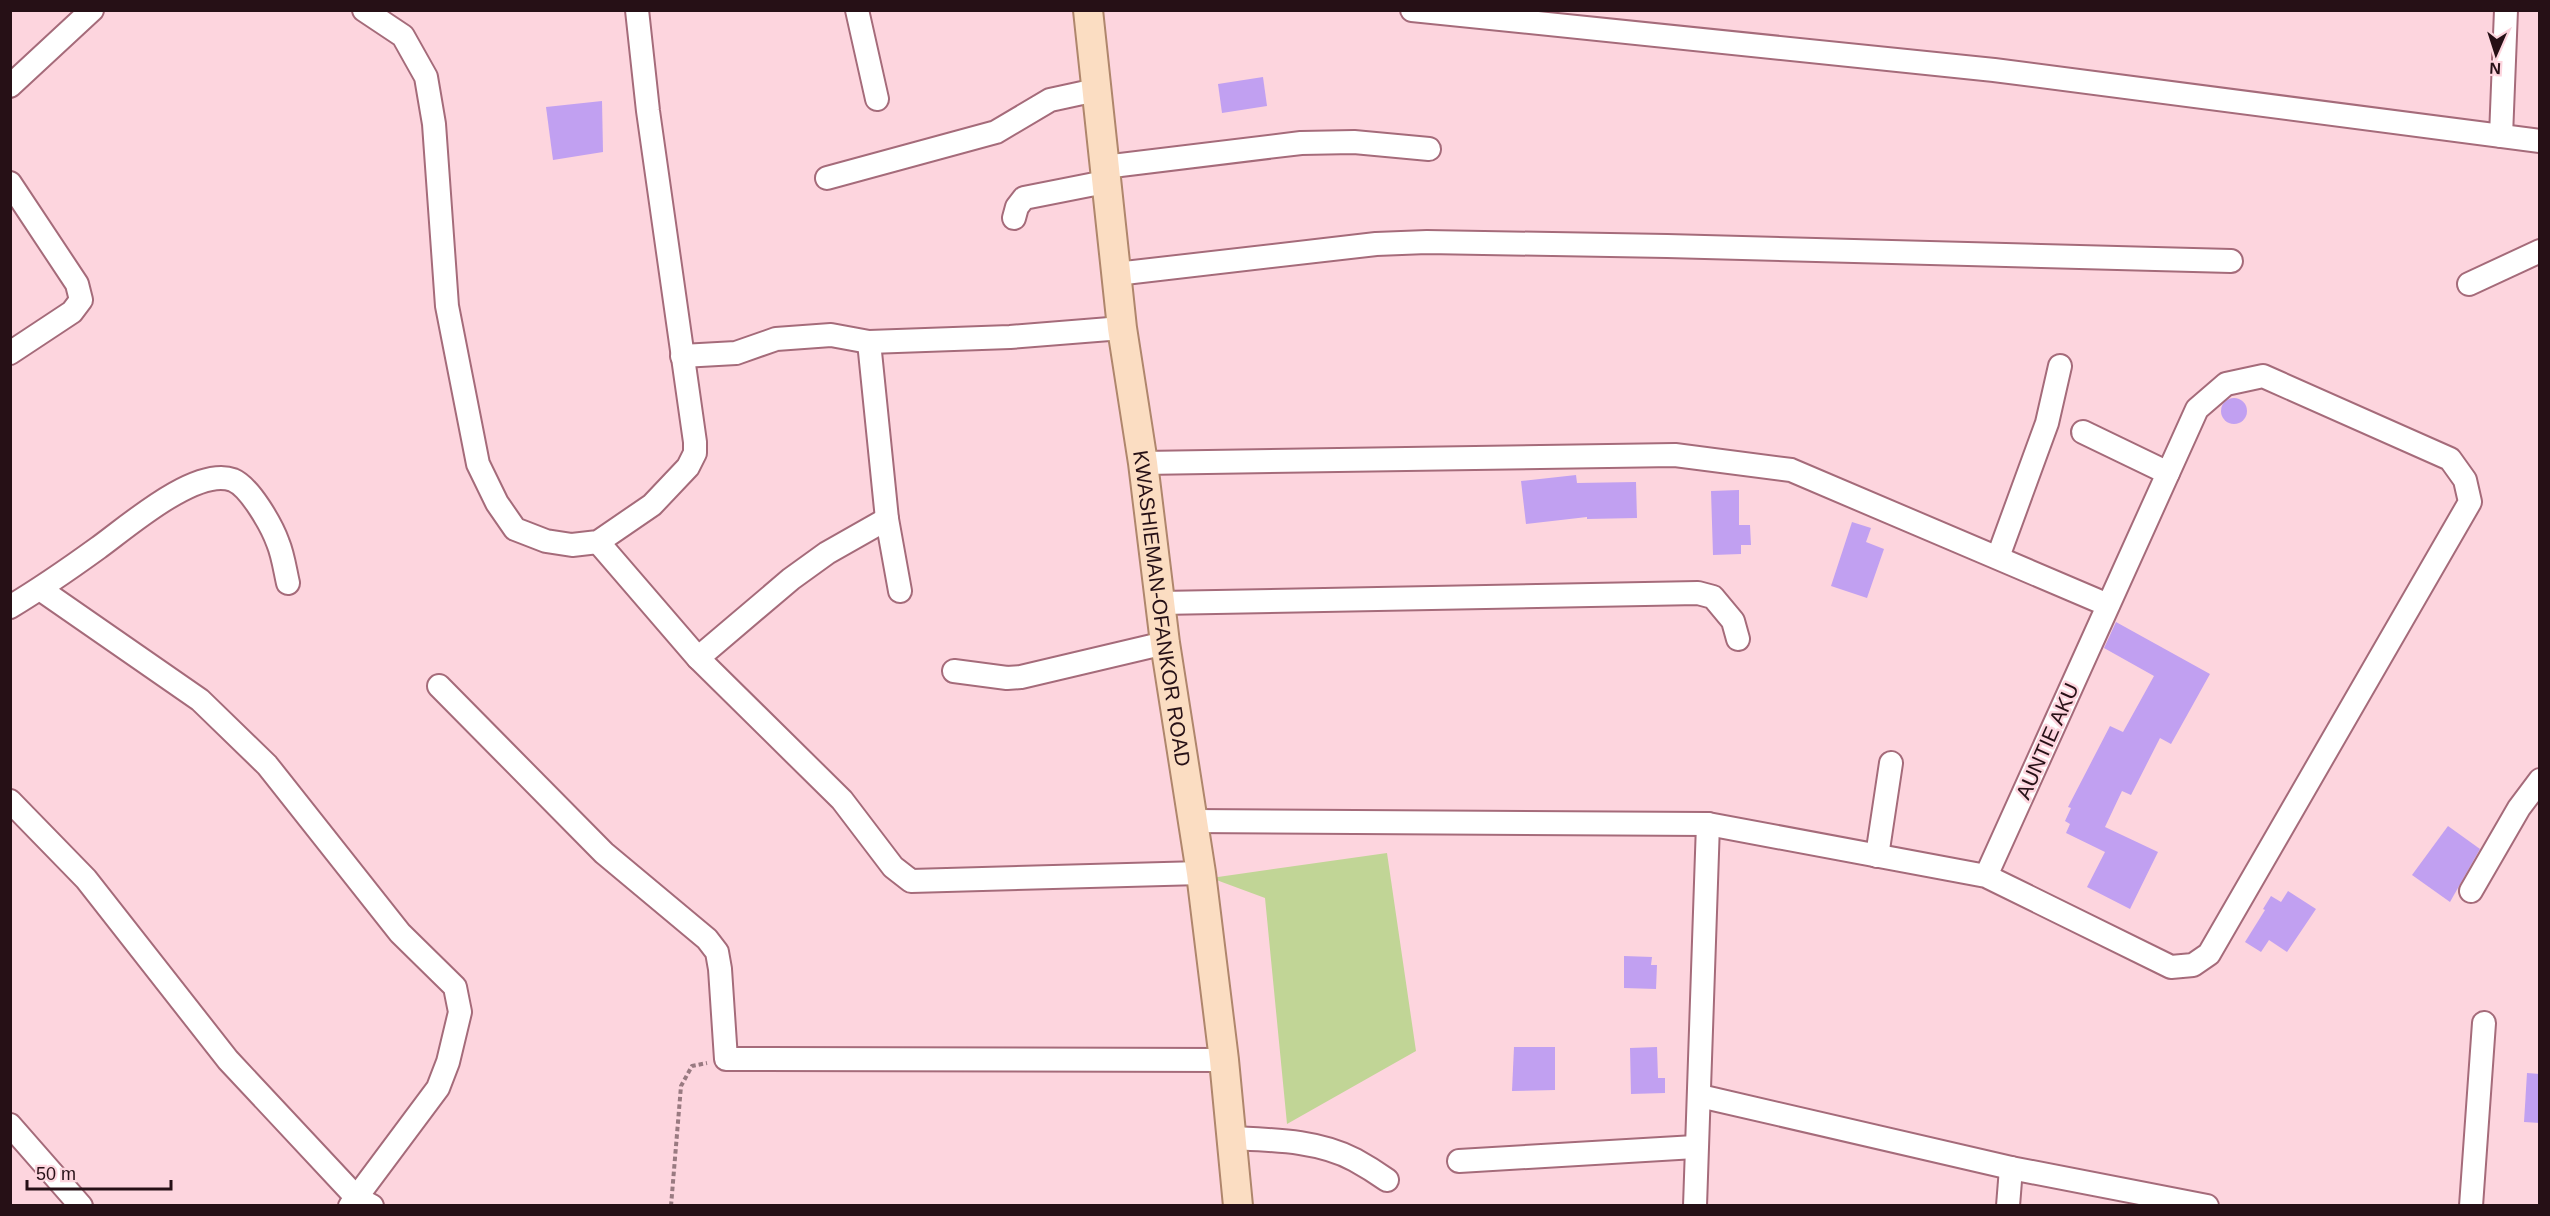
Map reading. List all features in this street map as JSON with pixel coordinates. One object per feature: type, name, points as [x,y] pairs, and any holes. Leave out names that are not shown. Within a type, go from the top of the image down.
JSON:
[{"type":"main road","name":"KWASHIEMAN-OFANKOR ROAD","points":[[1088,10],[1122,328],[1143,463],[1165,643],[1200,873],[1224,1060],[1238,1206]]},
{"type":"street","points":[[10,86],[92,10]]},
{"type":"street","points":[[364,10],[403,36],[426,77],[434,124],[447,306],[478,464],[497,503],[515,528],[546,541],[572,545],[598,542],[652,505],[688,467],[694,453],[695,442],[648,111],[637,10]]},
{"type":"street","points":[[857,10],[876,99]]},
{"type":"street","points":[[1412,10],[1994,70],[2540,141]]},
{"type":"street","points":[[2502,136],[2506,10]]},
{"type":"street","points":[[827,178],[996,132],[1050,100],[1096,90]]},
{"type":"street","points":[[1014,218],[1017,207],[1024,198],[1105,174],[1301,143],[1354,142],[1429,149]]},
{"type":"street","points":[[10,183],[77,284],[81,300],[72,312],[10,353]]},
{"type":"street","points":[[1116,274],[1376,244],[1427,242],[2231,261]]},
{"type":"street","points":[[2469,284],[2540,251]]},
{"type":"street","points":[[682,356],[736,353],[776,339],[831,335],[869,342],[1010,337],[1122,328]]},
{"type":"street","points":[[869,342],[887,519],[900,591]]},
{"type":"street","points":[[1998,557],[2047,423],[2060,366]]},
{"type":"street","name":"AUNTIE AKU","points":[[1191,821],[1708,824],[1986,876],[2171,967],[2193,965],[2210,954],[2470,502],[2465,480],[2450,459],[2263,376],[2226,384],[2197,409],[1986,876]]},
{"type":"street","points":[[2083,432],[2168,473]]},
{"type":"street","points":[[1143,463],[1675,454],[1791,470],[2108,605]]},
{"type":"street","points":[[10,607],[40,589],[151,507],[179,491],[217,480],[230,479],[239,484],[264,515],[278,542],[288,583]]},
{"type":"street","points":[[699,658],[791,579],[827,554],[887,519]]},
{"type":"street","points":[[598,542],[699,658],[842,800],[893,867],[911,881],[1200,873]]},
{"type":"street","points":[[10,801],[86,879],[228,1060],[360,1203],[438,1088],[448,1062],[460,1012],[455,987],[400,933],[267,765],[200,700],[40,589]]},
{"type":"street","points":[[1160,603],[1698,593],[1713,597],[1733,621],[1738,639]]},
{"type":"street","points":[[954,671],[1007,678],[1021,677],[1165,643]]},
{"type":"street","points":[[439,686],[603,853],[707,939],[717,952],[720,969],[726,1059],[1224,1060]]},
{"type":"street","points":[[1877,856],[1891,764]]},
{"type":"street","points":[[2471,891],[2519,808],[2540,780]]},
{"type":"street","points":[[1695,1206],[1695,1147],[1700,1096],[1708,824]]},
{"type":"street","points":[[2471,1206],[2484,1023]]},
{"type":"street","points":[[1700,1096],[2010,1168],[2207,1206]]},
{"type":"street","points":[[10,1125],[81,1206]]},
{"type":"street","points":[[1230,1138],[1287,1141],[1330,1150],[1354,1159],[1387,1180]]},
{"type":"street","points":[[1459,1161],[1695,1147]]},
{"type":"street","points":[[2008,1206],[2010,1168]]},
{"type":"path","points":[[671,1206],[681,1086],[693,1066],[726,1059]]},
{"type":"green space","points":[[1387,853],[1416,1051],[1287,1124],[1265,898],[1211,878]]},
{"type":"building","points":[[1263,77],[1267,106],[1222,113],[1218,84]]},
{"type":"building","points":[[602,101],[603,152],[553,160],[546,107]]},
{"type":"building","points":[[2234,398],[2244,401],[2247,411],[2244,421],[2234,424],[2224,421],[2221,411],[2224,401]]},
{"type":"building","points":[[1576,475],[1577,483],[1636,482],[1637,518],[1587,519],[1587,517],[1526,524],[1521,481]]},
{"type":"building","points":[[1739,490],[1739,525],[1750,525],[1751,545],[1741,545],[1741,554],[1713,555],[1711,491]]},
{"type":"building","points":[[1852,522],[1871,528],[1866,542],[1884,549],[1867,598],[1831,586]]},
{"type":"building","points":[[2116,622],[2210,674],[2171,744],[2160,738],[2131,795],[2122,791],[2105,827],[2158,852],[2130,909],[2087,887],[2105,852],[2066,833],[2070,824],[2065,821],[2071,808],[2068,807],[2110,726],[2123,732],[2154,676],[2104,648]]},
{"type":"building","points":[[2448,826],[2480,849],[2450,902],[2412,875]]},
{"type":"building","points":[[2288,891],[2316,909],[2287,952],[2269,940],[2261,952],[2245,942],[2271,896],[2281,902]]},
{"type":"building","points":[[1624,956],[1652,957],[1651,965],[1657,965],[1656,989],[1624,988]]},
{"type":"building","points":[[1514,1047],[1555,1047],[1555,1090],[1512,1091]]},
{"type":"building","points":[[1657,1047],[1658,1078],[1665,1078],[1665,1093],[1631,1094],[1630,1048]]},
{"type":"building","points":[[2527,1073],[2540,1074],[2540,1123],[2524,1122]]}]
